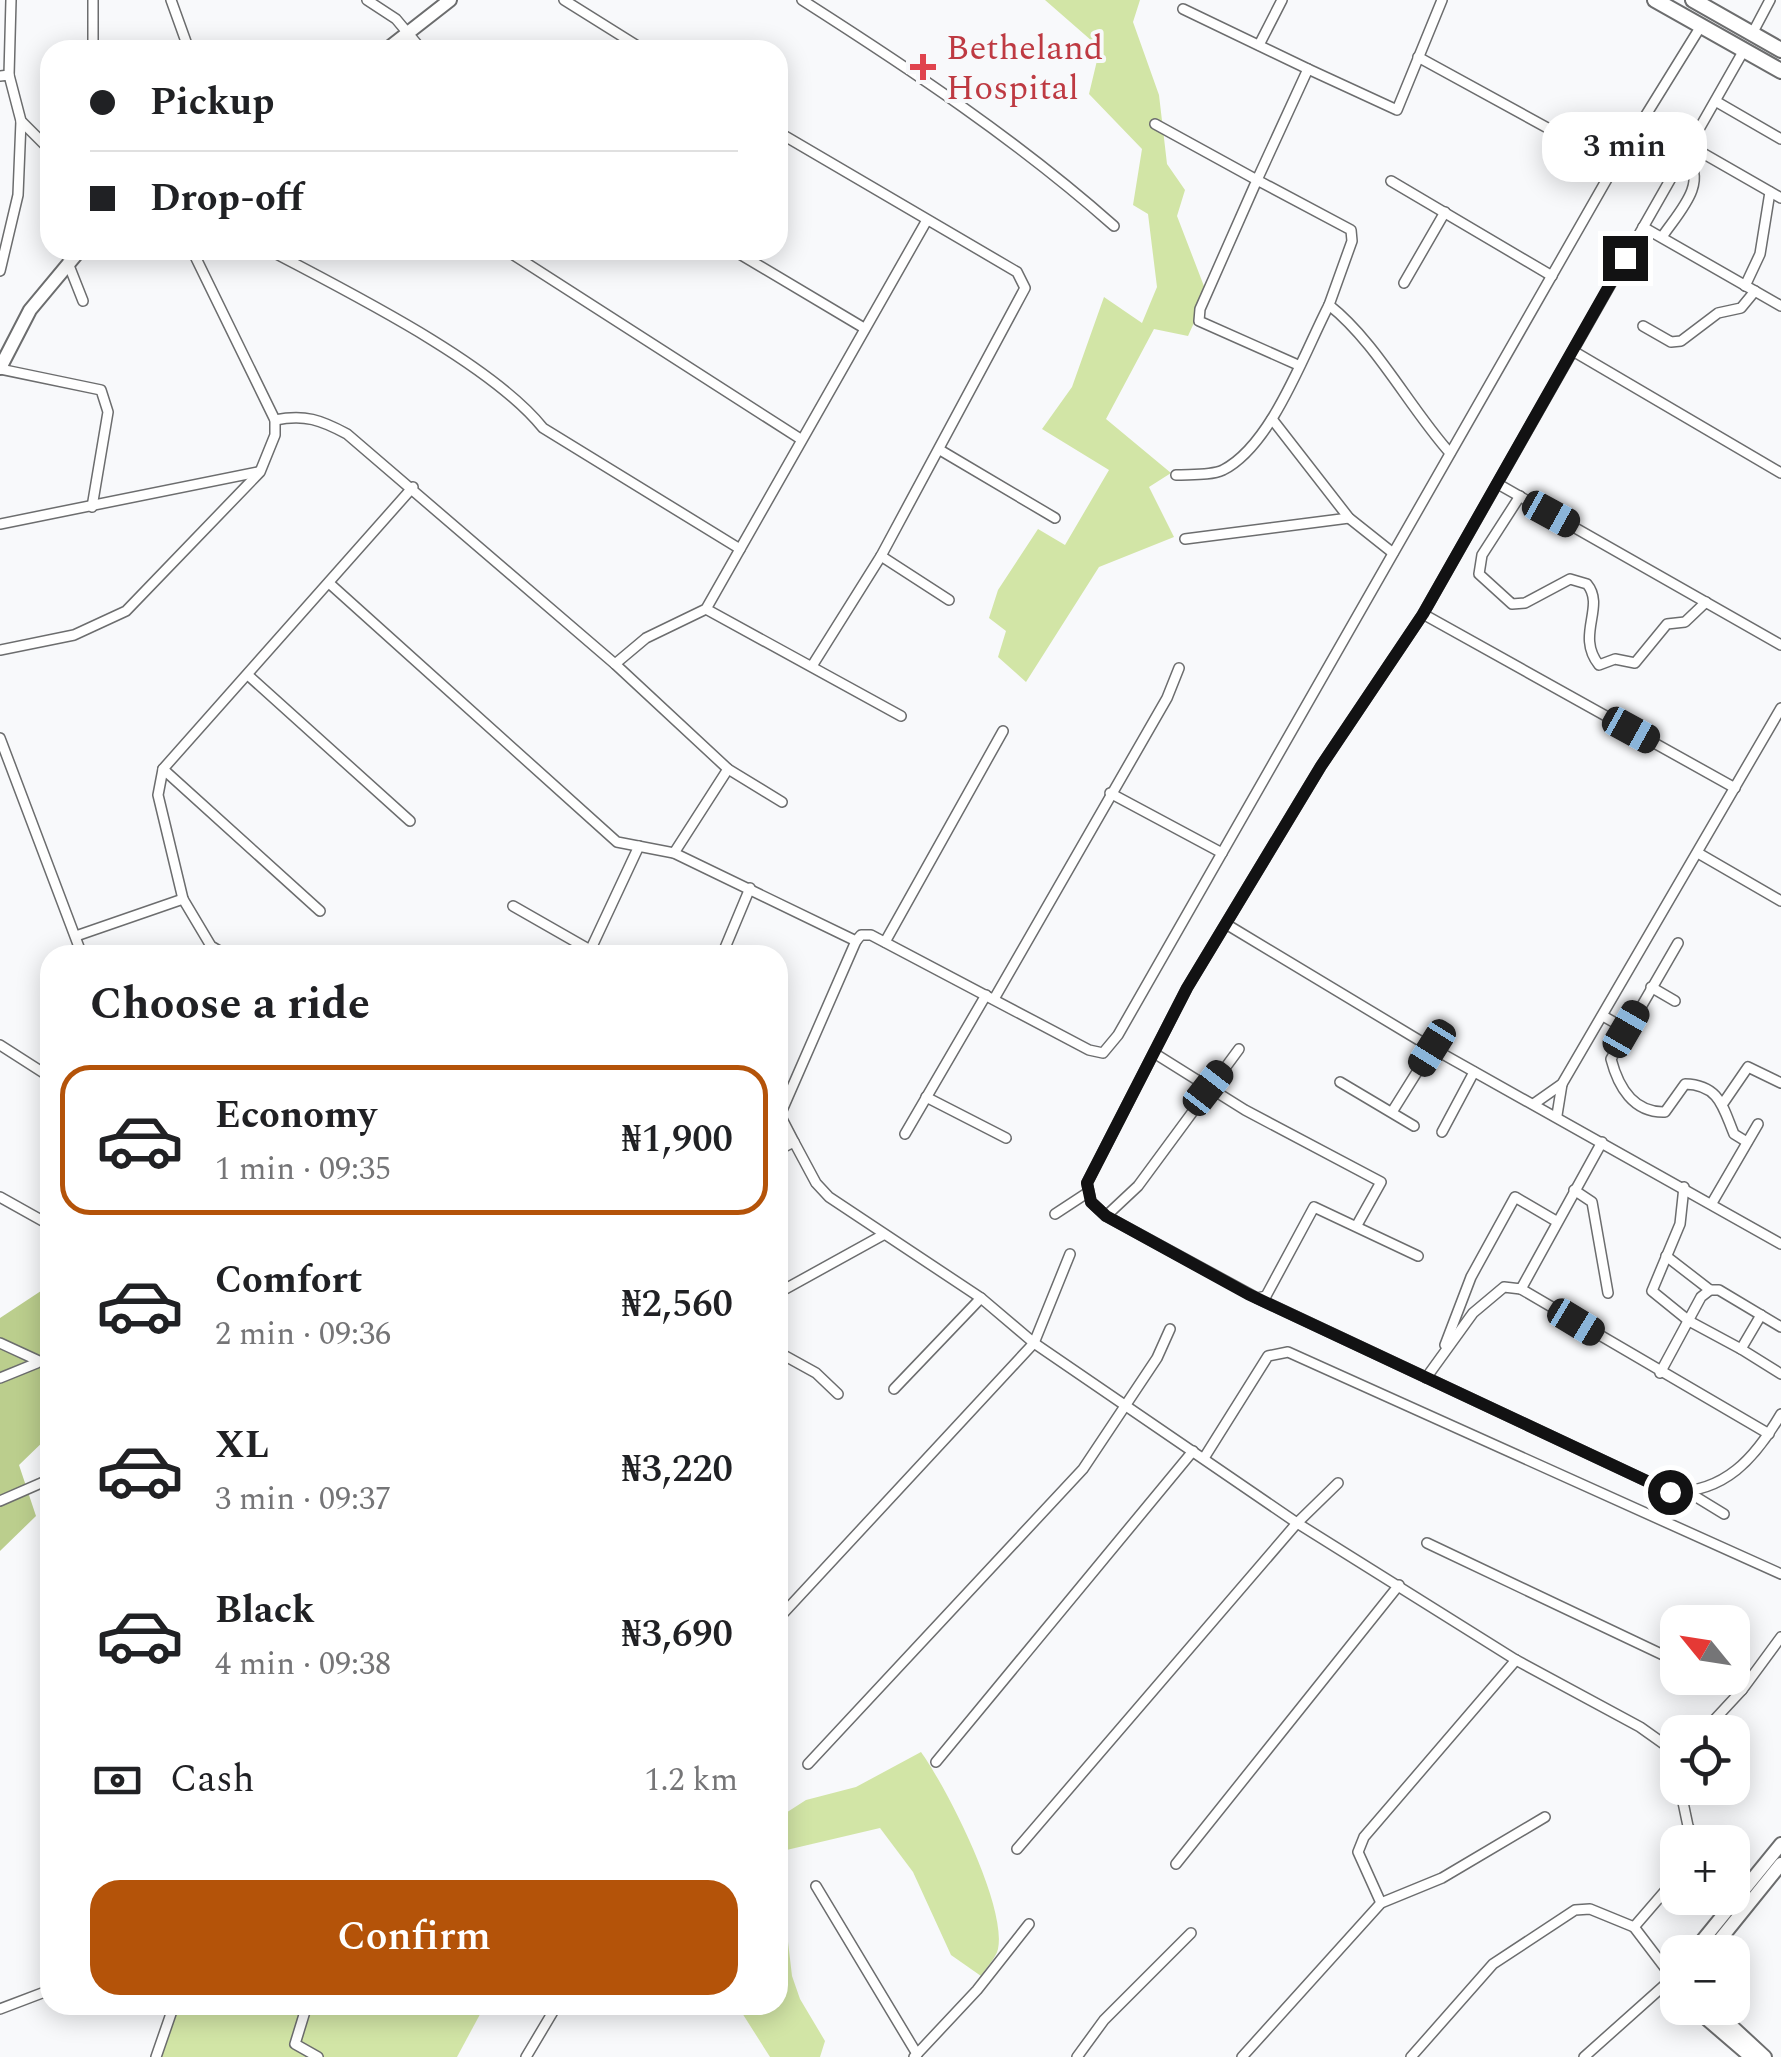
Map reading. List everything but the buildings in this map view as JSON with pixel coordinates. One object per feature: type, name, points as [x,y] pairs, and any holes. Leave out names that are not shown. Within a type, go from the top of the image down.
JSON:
[{"type":"main road","points":[[1655,0],[1781,71]]},
{"type":"main road","points":[[1693,0],[1781,50]]},
{"type":"street","points":[[0,271],[18,195],[21,121],[4,76],[11,0]]},
{"type":"street","points":[[93,40],[94,0]]},
{"type":"street","points":[[172,0],[186,40]]},
{"type":"street","points":[[367,0],[415,40]]},
{"type":"street","points":[[400,40],[450,0]]},
{"type":"street","points":[[564,0],[628,40]]},
{"type":"street","points":[[802,0],[926,79],[1049,169],[1114,226]]},
{"type":"street","points":[[1259,45],[1282,0]]},
{"type":"street","points":[[1183,9],[1397,110],[1442,0]]},
{"type":"street","points":[[1752,34],[1770,0]]},
{"type":"street","points":[[788,1097],[856,940],[865,934],[1089,1050],[1103,1052],[1118,1035],[1615,166],[1701,26]]},
{"type":"street","points":[[1056,1214],[1087,1192],[1091,1170],[1226,924],[1321,766],[1423,614],[1744,50]]},
{"type":"street","points":[[1418,57],[1615,166]]},
{"type":"street","points":[[1298,365],[1200,321],[1200,310],[1308,69]]},
{"type":"street","points":[[1717,102],[1781,139]]},
{"type":"street","points":[[21,121],[40,140]]},
{"type":"street","points":[[1155,124],[1351,230],[1352,242],[1329,305],[1272,418],[1237,461],[1219,472],[1176,475]]},
{"type":"street","points":[[788,138],[1022,278],[1026,288],[881,556],[812,666]]},
{"type":"street","points":[[1692,147],[1781,198]]},
{"type":"street","points":[[1662,237],[1696,181],[1693,165],[1685,157]]},
{"type":"street","points":[[1391,182],[1552,276]]},
{"type":"street","points":[[1643,326],[1671,342],[1682,342],[1718,313],[1740,308],[1760,254],[1770,192]]},
{"type":"street","points":[[1404,284],[1445,212]]},
{"type":"street","points":[[615,664],[646,638],[706,609],[799,438],[927,220]]},
{"type":"street","points":[[1642,226],[1781,306]]},
{"type":"street","points":[[71,260],[30,310],[0,369],[101,390],[108,412],[92,507]]},
{"type":"street","points":[[0,650],[74,635],[126,612],[260,472],[273,440],[275,420],[197,260]]},
{"type":"street","points":[[289,260],[468,365],[519,402],[543,428],[740,550]]},
{"type":"street","points":[[522,260],[799,438]]},
{"type":"street","points":[[750,260],[864,328]]},
{"type":"street","points":[[68,263],[83,301]]},
{"type":"street","points":[[1329,305],[1349,321],[1406,402],[1450,453]]},
{"type":"street","points":[[1574,351],[1781,473]]},
{"type":"street","points":[[275,420],[298,415],[319,418],[347,434],[413,487],[509,577],[615,664],[728,770],[782,802]]},
{"type":"street","points":[[1272,418],[1349,518],[1393,553]]},
{"type":"street","points":[[940,450],[1056,518]]},
{"type":"street","points":[[0,524],[260,472]]},
{"type":"street","points":[[1498,484],[1781,644]]},
{"type":"street","points":[[210,945],[183,899],[158,795],[163,769],[250,676],[413,487]]},
{"type":"street","points":[[1520,496],[1482,555],[1479,574],[1502,600],[1512,604],[1525,603],[1570,579],[1587,584],[1594,607],[1587,630],[1599,666],[1616,659],[1634,663],[1667,624],[1685,622],[1706,602]]},
{"type":"street","points":[[1185,539],[1349,518]]},
{"type":"street","points":[[881,556],[949,600]]},
{"type":"street","points":[[329,583],[617,842],[674,852],[856,940]]},
{"type":"street","points":[[706,609],[902,716]]},
{"type":"street","points":[[1423,614],[1735,788]]},
{"type":"street","points":[[904,1134],[1167,698],[1179,668]]},
{"type":"street","points":[[250,676],[410,821]]},
{"type":"street","points":[[1536,1104],[1562,1084],[1781,708]]},
{"type":"street","points":[[885,942],[1003,731]]},
{"type":"street","points":[[0,738],[79,945]]},
{"type":"street","points":[[163,769],[320,911]]},
{"type":"street","points":[[674,852],[728,770]]},
{"type":"street","points":[[1110,793],[1222,852]]},
{"type":"street","points":[[592,945],[639,846]]},
{"type":"street","points":[[1698,853],[1781,900]]},
{"type":"street","points":[[726,945],[750,888]]},
{"type":"street","points":[[76,936],[183,899]]},
{"type":"street","points":[[513,906],[577,945]]},
{"type":"street","points":[[1226,924],[1432,1048],[1781,1244]]},
{"type":"street","points":[[1678,943],[1611,1060],[1619,1087],[1640,1106],[1665,1112],[1685,1084],[1692,1084],[1724,1102],[1734,1134],[1747,1142]]},
{"type":"street","points":[[1651,987],[1676,1001]]},
{"type":"street","points":[[1603,1016],[1626,1029]]},
{"type":"street","points":[[0,1045],[40,1071]]},
{"type":"street","points":[[1392,1112],[1432,1048]]},
{"type":"street","points":[[1106,1216],[1138,1186],[1239,1049]]},
{"type":"street","points":[[1154,1053],[1208,1088],[1381,1182],[1357,1225]]},
{"type":"street","points":[[1724,1102],[1748,1067],[1781,1082]]},
{"type":"street","points":[[1442,1132],[1474,1072]]},
{"type":"street","points":[[1340,1082],[1414,1126]]},
{"type":"street","points":[[1557,1115],[1562,1084]]},
{"type":"street","points":[[926,1097],[1006,1138]]},
{"type":"street","points":[[1712,1203],[1758,1124]]},
{"type":"street","points":[[788,1130],[816,1183],[829,1197],[981,1298],[1034,1342],[1297,1523],[1516,1660],[1660,1741]]},
{"type":"street","points":[[788,1145],[794,1142]]},
{"type":"street","points":[[1521,1288],[1602,1142]]},
{"type":"street","points":[[1684,1187],[1680,1224],[1652,1290],[1690,1320],[1781,1374]]},
{"type":"street","points":[[1574,1190],[1592,1202],[1608,1293]]},
{"type":"street","points":[[1087,1192],[1106,1216],[1257,1298],[1670,1492],[1688,1492],[1743,1469],[1781,1414]]},
{"type":"street","points":[[1442,1354],[1471,1277],[1516,1196],[1556,1221]]},
{"type":"street","points":[[0,1197],[40,1220]]},
{"type":"street","points":[[1257,1298],[1266,1296],[1314,1207],[1418,1256]]},
{"type":"street","points":[[788,1287],[883,1235]]},
{"type":"street","points":[[788,1608],[1034,1342],[1070,1254]]},
{"type":"street","points":[[1666,1256],[1710,1290],[1719,1290],[1779,1322]]},
{"type":"street","points":[[1426,1378],[1495,1291],[1504,1286],[1521,1288],[1769,1434]]},
{"type":"street","points":[[1660,1373],[1710,1290]]},
{"type":"street","points":[[894,1388],[981,1298]]},
{"type":"street","points":[[1741,1350],[1761,1315]]},
{"type":"street","points":[[808,1764],[1083,1470],[1128,1404],[1170,1328]]},
{"type":"street","points":[[0,1343],[40,1364]]},
{"type":"street","points":[[1204,1458],[1268,1356],[1288,1352],[1781,1574]]},
{"type":"street","points":[[788,1358],[816,1373],[838,1394]]},
{"type":"street","points":[[0,1378],[36,1363]]},
{"type":"street","points":[[936,1762],[1193,1450]]},
{"type":"street","points":[[0,1501],[40,1484]]},
{"type":"street","points":[[1017,1850],[1297,1523],[1338,1484]]},
{"type":"street","points":[[1688,1492],[1724,1514]]},
{"type":"street","points":[[1427,1543],[1660,1653]]},
{"type":"street","points":[[1176,1864],[1400,1585]]},
{"type":"street","points":[[1750,1679],[1781,1637]]},
{"type":"street","points":[[1382,1903],[1358,1852],[1364,1837],[1516,1660]]},
{"type":"street","points":[[1719,1715],[1737,1695]]},
{"type":"street","points":[[1242,2057],[1382,1903],[1442,1878],[1545,1817]]},
{"type":"street","points":[[1750,1882],[1781,1844]]},
{"type":"street","points":[[1724,1935],[1781,1864]]},
{"type":"street","points":[[816,1886],[916,2056],[977,1990],[1029,1924]]},
{"type":"street","points":[[1634,1927],[1660,1897]]},
{"type":"street","points":[[1410,2057],[1493,1964],[1575,1910],[1590,1909],[1634,1927],[1660,1959]]},
{"type":"street","points":[[1707,1935],[1723,1915]]},
{"type":"street","points":[[1077,2057],[1104,2020],[1191,1933]]},
{"type":"street","points":[[1584,2057],[1660,1991]]},
{"type":"street","points":[[0,2008],[40,1994]]},
{"type":"street","points":[[156,2057],[171,2015]]},
{"type":"street","points":[[304,2015],[295,2044],[318,2057]]},
{"type":"street","points":[[526,2057],[551,2015]]},
{"type":"street","points":[[1714,2025],[1751,2057]]},
{"type":"street","points":[[1730,2025],[1765,2057]]},
{"type":"green space","points":[[1045,0],[1140,0],[1133,22],[1159,95],[1167,164],[1185,190],[1177,216],[1207,294],[1188,336],[1154,329],[1106,419],[1171,473],[1149,487],[1174,537],[1099,567],[1026,682],[998,657],[1006,631],[989,618],[998,590],[1038,529],[1065,545],[1109,470],[1042,429],[1072,387],[1104,297],[1142,323],[1157,287],[1148,214],[1133,205],[1142,149],[1089,94],[1100,48]]},
{"type":"green space","points":[[40,1292],[40,1445],[19,1465],[36,1516],[0,1551],[0,1318]]},
{"type":"green space","points":[[921,1752],[973,1848],[993,1905],[998,1949],[981,1976],[951,1955],[913,1872],[880,1828],[788,1850],[788,1812],[806,1800],[856,1787]]},
{"type":"green space","points":[[788,1942],[792,1976],[800,1999],[825,2041],[820,2057],[770,2057],[743,2015],[788,2015]]},
{"type":"green space","points":[[172,2015],[480,2015],[457,2057],[157,2057]]},
{"type":"place","name":"Betheland Hospital","points":[[923,67]]},
{"type":"route","points":[[1625,258],[1423,614],[1321,766],[1187,988],[1091,1170],[1087,1192],[1091,1202],[1106,1216],[1248,1294],[1670,1492]]}]
